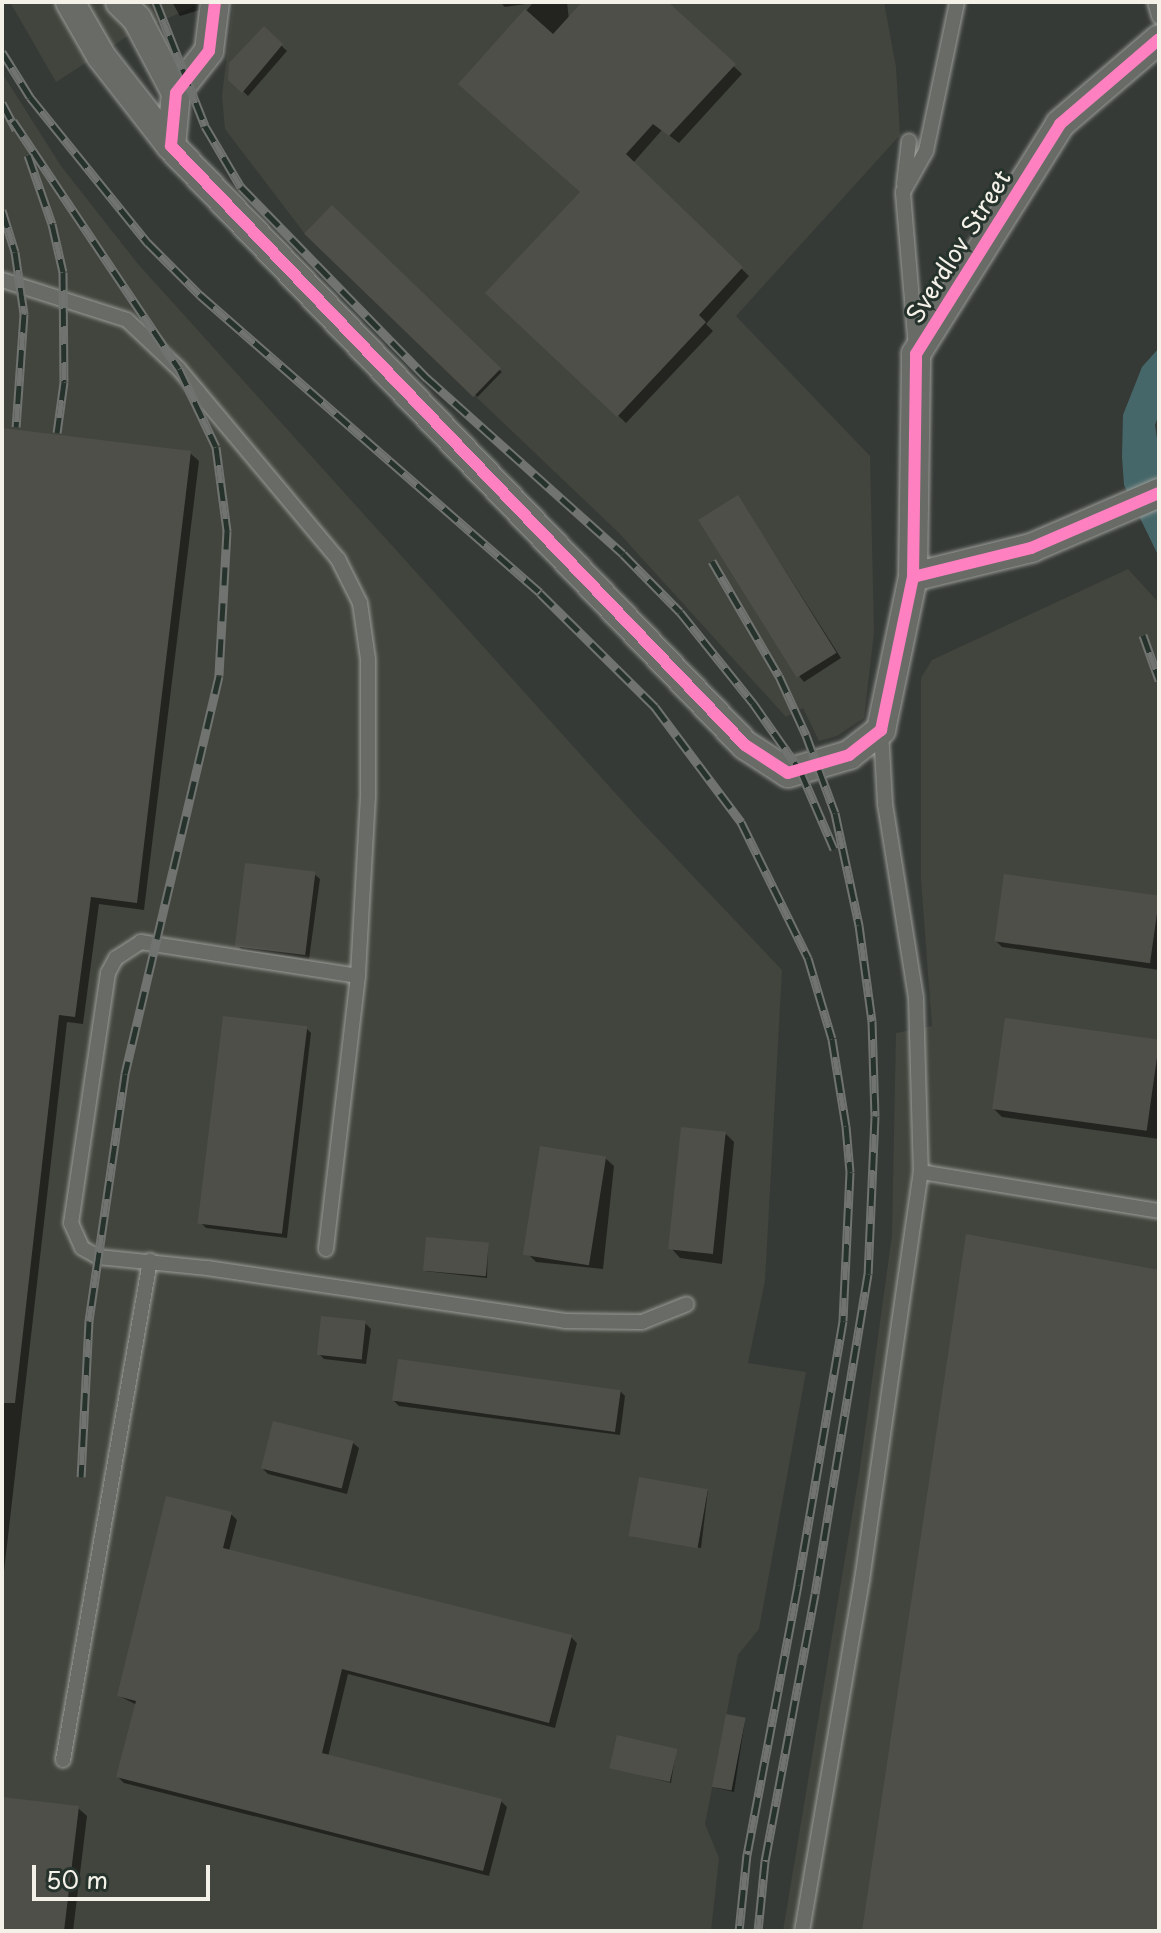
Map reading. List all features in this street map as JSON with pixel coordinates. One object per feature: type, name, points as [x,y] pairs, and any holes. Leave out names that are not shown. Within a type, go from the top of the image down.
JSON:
[{"type":"street","points":[[70,2],[101,56],[171,146],[745,745],[788,773],[849,755],[881,730]]},
{"type":"street","points":[[120,2],[137,19],[176,93]]},
{"type":"street","points":[[171,146],[176,93],[209,51],[215,2]]},
{"type":"street","name":"Sverdlov Street","points":[[881,730],[913,577],[916,354],[1060,124],[1159,39]]},
{"type":"street","points":[[913,577],[1031,548],[1159,493]]},
{"type":"lane","points":[[903,192],[926,151],[957,2]]},
{"type":"lane","points":[[1155,2],[1159,16]]},
{"type":"lane","points":[[909,141],[903,192],[916,354]]},
{"type":"lane","points":[[2,280],[127,320],[179,369],[338,559],[360,603],[368,659],[370,742],[358,976],[326,1249]]},
{"type":"lane","points":[[802,1931],[862,1580],[921,1172],[916,998],[885,804],[881,730]]},
{"type":"lane","points":[[358,976],[141,942],[127,948],[116,958],[108,973],[71,1223],[82,1248],[98,1257],[150,1261],[565,1321],[642,1322],[687,1304]]},
{"type":"lane","points":[[921,1172],[1159,1211]]},
{"type":"lane","points":[[63,1760],[150,1261]]},
{"type":"shaded area","points":[[10,2],[204,2],[128,36],[56,82]]},
{"type":"shaded area","points":[[217,2],[884,2],[896,67],[900,135],[736,316],[870,456],[874,632],[864,718],[837,736],[819,741],[803,708],[786,717],[619,533],[305,234],[225,129],[222,96],[233,5]]},
{"type":"shaded area","points":[[2,73],[61,166],[138,264],[636,816],[782,970],[765,1281],[748,1363],[806,1372],[759,1629],[738,1655],[705,1824],[719,1858],[711,1931],[2,1931]]},
{"type":"shaded area","points":[[1128,569],[1159,603],[1159,1931],[783,1931],[860,1468],[892,1235],[896,1033],[932,1026],[921,880],[921,678],[932,660]]},
{"type":"water","points":[[1159,348],[1159,414],[1155,425],[1159,453],[1159,557],[1124,485],[1122,457],[1123,415],[1142,367]]},
{"type":"building","points":[[582,2],[668,2],[736,64],[669,136],[653,124],[626,154],[743,267],[699,315],[706,322],[617,417],[485,293],[580,192],[458,84],[525,9],[553,34]]},
{"type":"building","points":[[264,26],[283,44],[242,93],[228,80],[229,63]]},
{"type":"building","points":[[332,205],[501,368],[473,397],[304,234]]},
{"type":"building","points":[[2,428],[191,451],[137,903],[91,897],[75,1017],[59,1015],[15,1403],[2,1403]]},
{"type":"building","points":[[738,495],[837,653],[797,678],[698,520]]},
{"type":"building","points":[[245,863],[315,872],[305,955],[235,946]]},
{"type":"building","points":[[1004,874],[1159,896],[1150,963],[995,941]]},
{"type":"building","points":[[223,1016],[307,1026],[282,1234],[198,1223]]},
{"type":"building","points":[[1005,1018],[1159,1040],[1147,1131],[992,1109]]},
{"type":"building","points":[[681,1127],[726,1132],[713,1254],[668,1249]]},
{"type":"building","points":[[540,1146],[606,1156],[589,1265],[523,1255]]},
{"type":"building","points":[[966,1234],[1159,1270],[1159,1931],[862,1931]]},
{"type":"building","points":[[426,1237],[489,1242],[486,1276],[423,1271]]},
{"type":"building","points":[[321,1316],[366,1321],[362,1359],[317,1355]]},
{"type":"building","points":[[398,1359],[621,1390],[615,1432],[392,1401]]},
{"type":"building","points":[[273,1421],[354,1441],[342,1489],[261,1469]]},
{"type":"building","points":[[639,1477],[708,1489],[698,1548],[629,1536]]},
{"type":"building","points":[[166,1496],[232,1512],[223,1548],[572,1635],[549,1723],[342,1669],[322,1753],[502,1799],[483,1871],[116,1777],[136,1701],[117,1696]]},
{"type":"building","points":[[726,1714],[746,1718],[732,1790],[712,1787]]},
{"type":"building","points":[[617,1735],[677,1749],[670,1782],[609,1768]]},
{"type":"building","points":[[2,1797],[79,1806],[64,1931],[2,1931]]},
{"type":"railway","points":[[156,2],[205,126],[241,187],[427,378],[623,554],[680,612],[753,703],[800,770],[834,849]]},
{"type":"railway","points":[[2,52],[30,97],[148,243],[200,295],[540,593],[655,707],[741,822],[808,958],[832,1039],[846,1126],[850,1172],[843,1321],[798,1585],[747,1854],[739,1931]]},
{"type":"railway","points":[[2,103],[16,129]]},
{"type":"railway","points":[[13,121],[179,369],[216,447],[227,531],[219,676],[125,1074],[89,1321],[81,1477]]},
{"type":"railway","points":[[28,155],[52,224],[63,272],[64,382],[57,433]]},
{"type":"railway","points":[[2,210],[15,252],[24,314],[16,427]]},
{"type":"railway","points":[[712,561],[779,676],[806,735],[835,813],[859,925],[872,1021],[875,1116],[868,1274],[815,1594],[765,1861],[758,1931]]},
{"type":"railway","points":[[1143,635],[1159,680]]},
{"type":"cycle path","points":[[215,2],[209,51],[176,93],[171,146],[745,745],[788,773],[849,755],[881,730],[913,577],[1031,548],[1159,493]]},
{"type":"cycle path","points":[[913,577],[916,354],[1060,124],[1159,39]]}]
